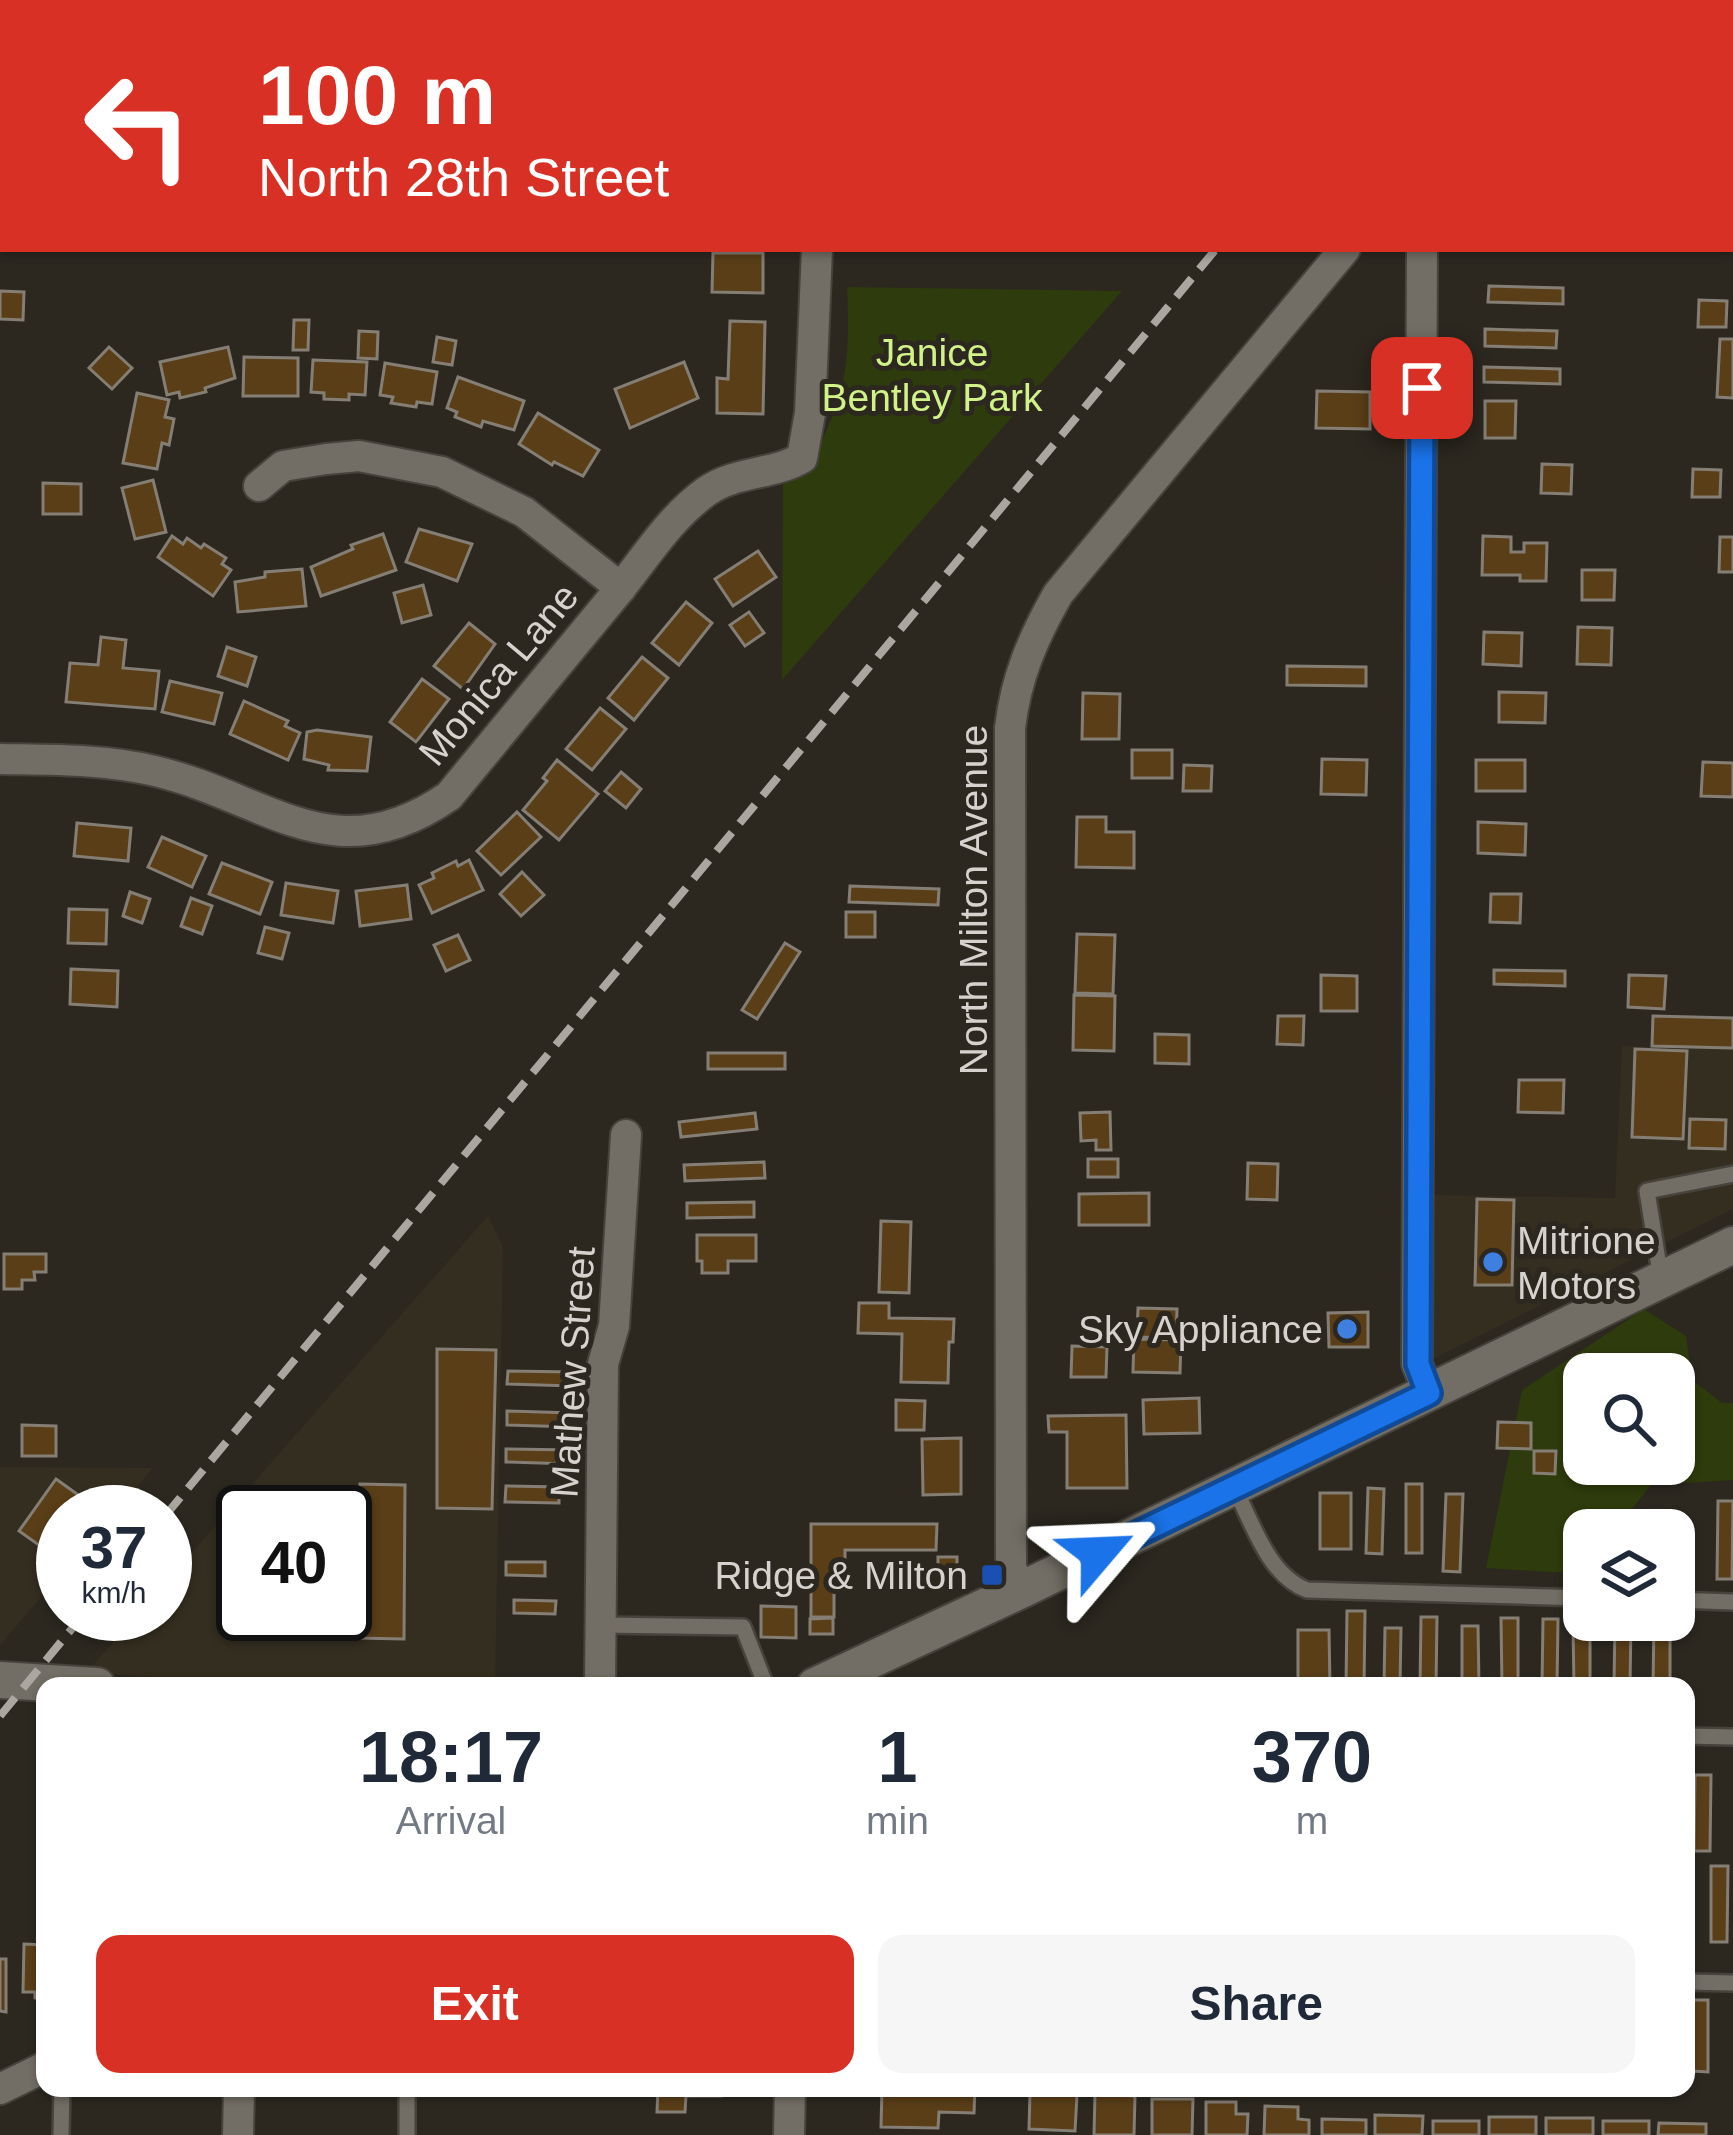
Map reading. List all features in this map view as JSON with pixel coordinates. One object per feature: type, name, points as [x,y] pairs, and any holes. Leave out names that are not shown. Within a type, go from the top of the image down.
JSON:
[{"type":"street","name":"Monica Lane","points":[[0,759],[96,760],[157,771],[297,824],[363,831],[394,826],[424,813],[449,796],[665,528],[710,489],[745,475],[781,470],[802,458],[810,412],[817,252]]},
{"type":"street","name":"North Milton Avenue","points":[[1021,1590],[1010,1568],[1010,728],[1014,691],[1032,640],[1058,594],[1343,252]]},
{"type":"street","points":[[1423,252],[1418,1364],[1429,1393]]},
{"type":"street","points":[[259,485],[284,466],[359,456],[442,472],[524,512],[621,588]]},
{"type":"street","name":"Mathew Street","points":[[600,1677],[603,1364],[614,1326],[626,1135]]},
{"type":"street","points":[[834,1677],[1733,1245]]},
{"type":"street","points":[[0,1680],[36,1682]]},
{"type":"street","points":[[0,2089],[36,2071]]},
{"type":"street","points":[[238,2097],[238,2135]]},
{"type":"street","points":[[789,2135],[790,2097]]},
{"type":"lane","points":[[1660,1280],[1647,1191],[1733,1174]]},
{"type":"lane","points":[[1233,1487],[1274,1566],[1291,1583],[1306,1589],[1563,1597]]},
{"type":"lane","points":[[1695,1601],[1733,1602]]},
{"type":"lane","points":[[601,1625],[743,1627],[762,1677]]},
{"type":"lane","points":[[1695,1736],[1733,1737]]},
{"type":"lane","points":[[1695,1982],[1733,1983]]},
{"type":"lane","points":[[61,2135],[62,2097]]},
{"type":"lane","points":[[407,2097],[407,2135]]},
{"type":"shaded area","points":[[1622,1046],[1733,1049],[1733,1209],[1429,1361],[1432,1195],[1615,1198]]},
{"type":"shaded area","points":[[488,1216],[503,1247],[495,1677],[86,1673],[114,1641],[192,1641],[192,1552],[216,1525],[216,1641],[372,1641],[372,1485],[251,1485]]},
{"type":"shaded area","points":[[0,1467],[153,1468],[138,1485],[36,1485],[36,1603],[0,1645]]},
{"type":"green space","name":"Janice Bentley Park","points":[[847,287],[1122,291],[782,680],[783,484],[804,476],[836,406],[846,364]]},
{"type":"green space","points":[[1644,1309],[1686,1336],[1688,1353],[1578,1353]]},
{"type":"green space","points":[[1563,1363],[1563,1485],[1651,1485],[1632,1509],[1563,1509],[1563,1573],[1486,1568],[1522,1390]]},
{"type":"green space","points":[[1695,1382],[1722,1403],[1733,1403],[1733,1480],[1695,1482]]},
{"type":"building","points":[[713,253],[763,253],[763,293],[712,292]]},
{"type":"building","points":[[1489,286],[1563,288],[1563,304],[1488,302]]},
{"type":"building","points":[[0,291],[24,292],[23,320],[0,319]]},
{"type":"building","points":[[1699,300],[1727,301],[1726,327],[1698,327]]},
{"type":"building","points":[[294,320],[309,320],[308,350],[293,350]]},
{"type":"building","points":[[730,321],[765,322],[763,414],[717,413],[717,378],[728,379]]},
{"type":"building","points":[[1485,329],[1557,331],[1556,348],[1485,346]]},
{"type":"building","points":[[359,331],[378,332],[377,359],[358,358]]},
{"type":"building","points":[[437,337],[456,341],[452,365],[433,362]]},
{"type":"building","points":[[1720,339],[1733,339],[1733,398],[1717,397]]},
{"type":"building","points":[[109,347],[132,368],[112,389],[89,368]]},
{"type":"building","points":[[228,347],[235,378],[205,388],[206,392],[180,398],[179,392],[167,395],[160,362]]},
{"type":"building","points":[[244,357],[298,358],[298,396],[243,396]]},
{"type":"building","points":[[313,360],[367,362],[365,395],[324,399],[324,393],[311,392]]},
{"type":"building","points":[[684,362],[698,398],[630,428],[615,389]]},
{"type":"building","points":[[385,363],[437,372],[432,404],[391,403],[393,397],[380,395]]},
{"type":"building","points":[[1484,367],[1560,369],[1560,384],[1484,382]]},
{"type":"building","points":[[458,377],[524,401],[514,430],[483,421],[481,427],[455,417],[457,412],[447,408]]},
{"type":"building","points":[[1317,391],[1370,392],[1370,429],[1316,428]]},
{"type":"building","points":[[137,393],[169,400],[165,417],[174,419],[169,445],[162,443],[157,469],[123,463]]},
{"type":"building","points":[[1485,401],[1516,401],[1515,438],[1485,438]]},
{"type":"building","points":[[538,413],[599,450],[583,476],[552,465],[519,444]]},
{"type":"building","points":[[1542,464],[1572,465],[1571,494],[1541,493]]},
{"type":"building","points":[[1693,469],[1721,470],[1720,497],[1692,497]]},
{"type":"building","points":[[153,480],[166,532],[135,539],[122,488]]},
{"type":"building","points":[[43,483],[81,484],[81,514],[43,514]]},
{"type":"building","points":[[419,529],[472,544],[457,581],[406,562]]},
{"type":"building","points":[[383,534],[396,570],[321,596],[311,567]]},
{"type":"building","points":[[172,536],[183,544],[187,538],[201,548],[204,544],[226,558],[222,564],[231,570],[213,596],[158,557]]},
{"type":"building","points":[[1483,536],[1511,537],[1511,552],[1524,552],[1524,543],[1547,543],[1546,581],[1482,575]]},
{"type":"building","points":[[1720,537],[1733,537],[1733,572],[1719,572]]},
{"type":"building","points":[[758,551],[776,577],[733,606],[715,579]]},
{"type":"building","points":[[302,569],[306,606],[238,612],[235,582],[265,577],[265,572]]},
{"type":"building","points":[[1582,570],[1615,570],[1614,600],[1582,600]]},
{"type":"building","points":[[423,585],[431,615],[402,623],[394,593]]},
{"type":"building","points":[[686,602],[712,623],[679,665],[652,643]]},
{"type":"building","points":[[749,612],[764,633],[745,646],[730,625]]},
{"type":"building","points":[[469,623],[495,644],[463,689],[434,666]]},
{"type":"building","points":[[1578,627],[1612,628],[1611,665],[1577,664]]},
{"type":"building","points":[[1484,632],[1522,633],[1521,666],[1483,664]]},
{"type":"building","points":[[101,637],[126,640],[123,668],[159,671],[155,709],[66,702],[70,663],[98,665]]},
{"type":"building","points":[[227,647],[256,657],[247,686],[218,676]]},
{"type":"building","points":[[642,657],[668,678],[634,720],[608,698]]},
{"type":"building","points":[[1287,666],[1366,667],[1366,686],[1287,685]]},
{"type":"building","points":[[422,679],[449,699],[416,742],[390,722]]},
{"type":"building","points":[[170,681],[222,693],[214,724],[162,712]]},
{"type":"building","points":[[1499,692],[1546,693],[1545,723],[1499,722]]},
{"type":"building","points":[[1083,693],[1120,694],[1119,739],[1082,739]]},
{"type":"building","points":[[244,701],[288,721],[285,726],[300,733],[288,760],[230,734]]},
{"type":"building","points":[[600,708],[626,729],[592,770],[566,749]]},
{"type":"building","points":[[307,732],[371,737],[367,771],[328,770],[329,765],[304,759]]},
{"type":"building","points":[[1132,750],[1172,750],[1172,778],[1132,778]]},
{"type":"building","points":[[1322,759],[1367,760],[1366,795],[1321,794]]},
{"type":"building","points":[[557,760],[598,794],[559,840],[523,810]]},
{"type":"building","points":[[1476,760],[1525,760],[1525,791],[1476,791]]},
{"type":"building","points":[[1703,762],[1733,763],[1733,797],[1701,796]]},
{"type":"building","points":[[1184,765],[1212,766],[1211,791],[1183,791]]},
{"type":"building","points":[[621,772],[641,789],[626,808],[605,791]]},
{"type":"building","points":[[517,812],[541,837],[501,875],[477,851]]},
{"type":"building","points":[[1077,817],[1106,817],[1106,832],[1134,832],[1134,868],[1076,867]]},
{"type":"building","points":[[1478,822],[1526,824],[1525,855],[1478,853]]},
{"type":"building","points":[[77,823],[131,828],[128,861],[74,856]]},
{"type":"building","points":[[162,837],[206,856],[192,887],[148,867]]},
{"type":"building","points":[[469,860],[483,890],[432,913],[419,885],[456,861],[458,866]]},
{"type":"building","points":[[222,863],[272,882],[260,914],[209,894]]},
{"type":"building","points":[[522,872],[544,895],[521,916],[500,894]]},
{"type":"building","points":[[286,883],[338,891],[333,923],[281,915]]},
{"type":"building","points":[[407,885],[411,919],[360,926],[356,891]]},
{"type":"building","points":[[850,886],[939,889],[938,905],[849,902]]},
{"type":"building","points":[[130,892],[150,899],[142,923],[123,916]]},
{"type":"building","points":[[1491,894],[1521,894],[1520,923],[1490,922]]},
{"type":"building","points":[[191,898],[212,906],[202,934],[181,926]]},
{"type":"building","points":[[69,909],[107,910],[106,944],[68,943]]},
{"type":"building","points":[[846,912],[875,912],[875,937],[846,937]]},
{"type":"building","points":[[265,927],[289,933],[282,959],[258,953]]},
{"type":"building","points":[[1077,934],[1115,935],[1113,994],[1075,993]]},
{"type":"building","points":[[458,935],[470,960],[446,971],[434,945]]},
{"type":"building","points":[[785,943],[800,952],[757,1019],[742,1010]]},
{"type":"building","points":[[71,969],[118,971],[117,1007],[70,1004]]},
{"type":"building","points":[[1494,970],[1565,971],[1565,986],[1494,984]]},
{"type":"building","points":[[1321,975],[1357,976],[1357,1011],[1321,1011]]},
{"type":"building","points":[[1629,975],[1666,976],[1664,1009],[1628,1007]]},
{"type":"building","points":[[1074,995],[1115,996],[1114,1051],[1073,1050]]},
{"type":"building","points":[[1278,1016],[1304,1016],[1303,1045],[1277,1044]]},
{"type":"building","points":[[1653,1016],[1733,1018],[1733,1048],[1652,1046]]},
{"type":"building","points":[[1155,1034],[1189,1035],[1189,1064],[1155,1063]]},
{"type":"building","points":[[1635,1049],[1687,1051],[1683,1139],[1632,1137]]},
{"type":"building","points":[[708,1053],[785,1053],[785,1069],[708,1069]]},
{"type":"building","points":[[1519,1080],[1564,1080],[1563,1113],[1518,1112]]},
{"type":"building","points":[[1110,1112],[1111,1150],[1096,1150],[1096,1140],[1081,1141],[1080,1113]]},
{"type":"building","points":[[755,1113],[757,1129],[681,1137],[679,1122]]},
{"type":"building","points":[[1690,1119],[1726,1120],[1725,1149],[1689,1148]]},
{"type":"building","points":[[1088,1159],[1118,1159],[1118,1177],[1088,1177]]},
{"type":"building","points":[[764,1162],[765,1178],[685,1181],[684,1165]]},
{"type":"building","points":[[1248,1163],[1278,1164],[1277,1200],[1247,1199]]},
{"type":"building","points":[[1149,1193],[1149,1225],[1079,1225],[1079,1194]]},
{"type":"building","points":[[1477,1199],[1514,1200],[1512,1285],[1475,1285]]},
{"type":"building","points":[[754,1202],[754,1217],[687,1218],[687,1203]]},
{"type":"building","points":[[881,1221],[911,1222],[909,1293],[879,1292]]},
{"type":"building","points":[[697,1235],[756,1235],[756,1261],[728,1261],[728,1273],[702,1273]]},
{"type":"building","points":[[4,1254],[46,1254],[46,1272],[34,1272],[35,1280],[22,1280],[22,1289],[4,1289]]},
{"type":"building","points":[[859,1303],[889,1303],[889,1318],[954,1319],[948,1383],[901,1382],[902,1334],[858,1333]]},
{"type":"building","points":[[1138,1308],[1177,1309],[1176,1338],[1137,1337]]},
{"type":"building","points":[[1368,1312],[1368,1347],[1329,1347],[1328,1313]]},
{"type":"building","points":[[1134,1339],[1181,1340],[1180,1373],[1133,1372]]},
{"type":"building","points":[[1072,1346],[1107,1347],[1106,1377],[1071,1377]]},
{"type":"building","points":[[437,1349],[496,1350],[492,1509],[437,1508]]},
{"type":"building","points":[[508,1371],[573,1372],[572,1386],[507,1384]]},
{"type":"building","points":[[1199,1398],[1200,1433],[1144,1434],[1143,1400]]},
{"type":"building","points":[[896,1400],[925,1401],[924,1430],[896,1430]]},
{"type":"building","points":[[507,1411],[573,1413],[572,1427],[507,1425]]},
{"type":"building","points":[[1126,1415],[1127,1488],[1067,1488],[1067,1432],[1049,1432],[1048,1416]]},
{"type":"building","points":[[1498,1422],[1531,1423],[1531,1449],[1497,1448]]},
{"type":"building","points":[[22,1425],[56,1426],[56,1456],[22,1456]]},
{"type":"building","points":[[961,1438],[961,1494],[923,1495],[922,1439]]},
{"type":"building","points":[[506,1449],[572,1450],[571,1464],[506,1462]]},
{"type":"building","points":[[1534,1451],[1556,1451],[1555,1474],[1534,1473]]},
{"type":"building","points":[[360,1484],[405,1485],[404,1639],[372,1638],[372,1485]]},
{"type":"building","points":[[1406,1484],[1422,1484],[1422,1553],[1406,1553]]},
{"type":"building","points":[[506,1486],[559,1487],[559,1503],[505,1502]]},
{"type":"building","points":[[1368,1488],[1384,1489],[1382,1554],[1366,1553]]},
{"type":"building","points":[[1320,1493],[1351,1493],[1351,1549],[1320,1549]]},
{"type":"building","points":[[1446,1494],[1463,1494],[1460,1572],[1443,1571]]},
{"type":"building","points":[[1718,1501],[1733,1501],[1732,1579],[1717,1579]]},
{"type":"building","points":[[36,1507],[36,1543],[19,1531]]},
{"type":"building","points":[[811,1524],[937,1524],[936,1550],[845,1550],[845,1581],[834,1581],[834,1617],[811,1617]]},
{"type":"building","points":[[938,1557],[957,1557],[957,1572],[938,1572]]},
{"type":"building","points":[[506,1562],[545,1562],[545,1576],[506,1575]]},
{"type":"building","points":[[514,1600],[556,1601],[555,1614],[514,1613]]},
{"type":"building","points":[[761,1606],[796,1607],[796,1638],[761,1637]]},
{"type":"building","points":[[1347,1611],[1365,1611],[1364,1677],[1346,1677]]},
{"type":"building","points":[[1421,1617],[1437,1617],[1436,1677],[1420,1677]]},
{"type":"building","points":[[833,1618],[833,1634],[810,1634],[810,1619]]},
{"type":"building","points":[[1501,1618],[1518,1618],[1518,1677],[1502,1677]]},
{"type":"building","points":[[1543,1619],[1558,1619],[1557,1677],[1542,1677]]},
{"type":"building","points":[[1462,1626],[1478,1626],[1479,1677],[1462,1677]]},
{"type":"building","points":[[1385,1628],[1401,1628],[1400,1677],[1384,1677]]},
{"type":"building","points":[[1298,1630],[1329,1630],[1330,1677],[1298,1677]]},
{"type":"building","points":[[1573,1641],[1590,1641],[1590,1677],[1574,1677]]},
{"type":"building","points":[[1615,1641],[1631,1641],[1630,1677],[1614,1677]]},
{"type":"building","points":[[1654,1641],[1670,1641],[1670,1677],[1653,1677]]},
{"type":"building","points":[[1695,1775],[1711,1775],[1710,1851],[1695,1851]]},
{"type":"building","points":[[1711,1866],[1728,1866],[1727,1942],[1711,1942]]},
{"type":"building","points":[[24,1944],[36,1945],[36,1998],[35,1992],[23,1992]]},
{"type":"building","points":[[0,1959],[6,1959],[6,2012],[0,2011]]},
{"type":"building","points":[[1695,2000],[1708,2000],[1708,2072],[1695,2071]]},
{"type":"building","points":[[658,2097],[686,2097],[685,2112],[657,2112]]},
{"type":"building","points":[[882,2097],[975,2097],[974,2113],[939,2112],[938,2128],[881,2127]]},
{"type":"building","points":[[1030,2097],[1077,2097],[1075,2131],[1029,2129]]},
{"type":"building","points":[[1095,2097],[1135,2097],[1134,2135],[1094,2135]]},
{"type":"building","points":[[1152,2099],[1193,2099],[1192,2135],[1152,2135]]},
{"type":"building","points":[[1206,2102],[1236,2102],[1236,2114],[1248,2114],[1247,2135],[1206,2135]]},
{"type":"building","points":[[1265,2106],[1298,2107],[1298,2119],[1309,2120],[1309,2135],[1264,2135]]},
{"type":"building","points":[[1375,2115],[1423,2116],[1422,2135],[1375,2135]]},
{"type":"building","points":[[1489,2117],[1536,2117],[1536,2135],[1489,2135]]},
{"type":"building","points":[[1546,2118],[1593,2118],[1593,2135],[1546,2135]]},
{"type":"building","points":[[1322,2119],[1366,2120],[1366,2135],[1322,2135]]},
{"type":"building","points":[[1433,2121],[1479,2121],[1479,2135],[1433,2135]]},
{"type":"building","points":[[1603,2121],[1649,2121],[1649,2135],[1603,2135]]},
{"type":"building","points":[[1659,2123],[1706,2124],[1706,2135],[1658,2135]]},
{"type":"railway","points":[[191,1485],[1214,252]]},
{"type":"railway","points":[[0,1716],[62,1641]]},
{"type":"place","name":"Mitrione Motors","points":[[1493,1262]]},
{"type":"place","name":"Sky Appliance","points":[[1347,1329]]},
{"type":"place","name":"Ridge & Milton","points":[[992,1575]]},
{"type":"route","points":[[1098,1553],[1429,1393],[1418,1364],[1422,388]]}]
